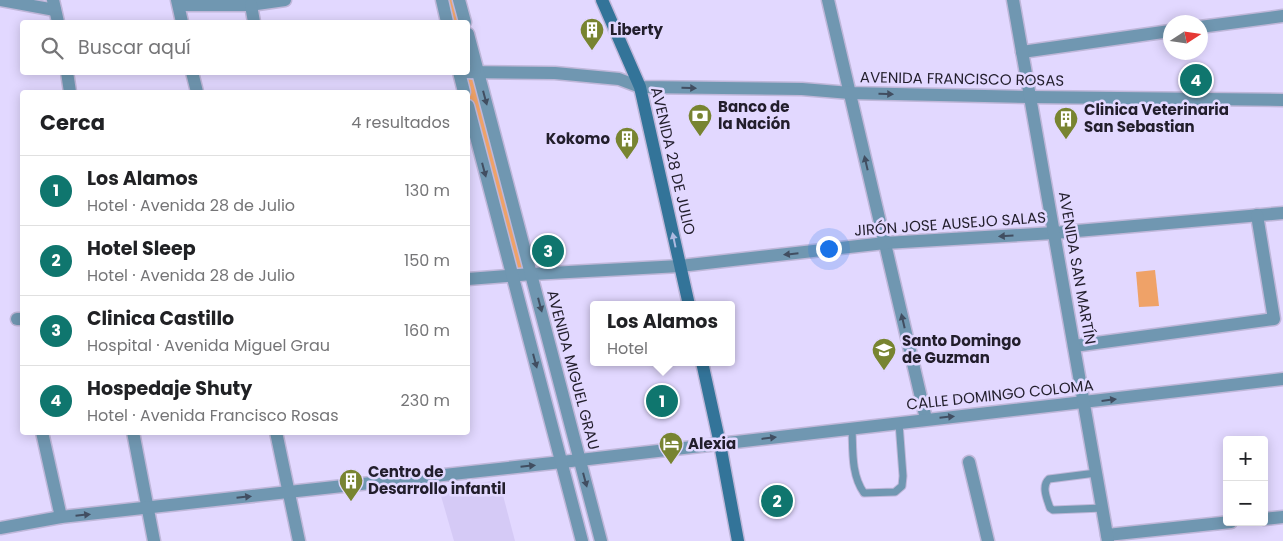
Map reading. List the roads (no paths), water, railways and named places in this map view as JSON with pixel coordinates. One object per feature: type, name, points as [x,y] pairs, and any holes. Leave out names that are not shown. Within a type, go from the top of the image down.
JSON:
[{"type":"main road","name":"AVENIDA 28 DE JULIO","points":[[602,0],[640,87],[688,301]]},
{"type":"main road","points":[[703,366],[738,541]]},
{"type":"street","points":[[0,0],[55,11]]},
{"type":"street","points":[[182,20],[178,2],[251,5],[286,0]]},
{"type":"street","points":[[442,0],[447,20]]},
{"type":"street","points":[[458,0],[463,20]]},
{"type":"street","points":[[828,0],[926,419]]},
{"type":"street","name":"AVENIDA SAN MARTÍN","points":[[1013,0],[1108,538]]},
{"type":"street","points":[[251,5],[254,20]]},
{"type":"street","points":[[1208,26],[1283,16]]},
{"type":"street","points":[[1022,52],[1163,33]]},
{"type":"street","name":"AVENIDA MIGUEL GRAU","points":[[470,42],[602,541]]},
{"type":"street","name":"AVENIDA FRANCISCO ROSAS","points":[[470,73],[555,73],[619,79],[640,87],[1030,97],[1283,100]]},
{"type":"street","points":[[67,75],[70,90]]},
{"type":"street","points":[[193,75],[196,90]]},
{"type":"street","points":[[461,75],[464,90]]},
{"type":"street","points":[[470,114],[582,541]]},
{"type":"street","name":"JIRÓN JOSE AUSEJO SALAS","points":[[470,279],[680,266],[885,243],[1054,233],[1283,213]]},
{"type":"street","points":[[1074,346],[1274,319],[1257,215]]},
{"type":"street","name":"CALLE DOMINGO COLOMA","points":[[0,528],[61,517],[580,460],[1283,379]]},
{"type":"street","points":[[43,435],[61,517]]},
{"type":"street","points":[[134,435],[154,541]]},
{"type":"street","points":[[277,435],[299,541]]},
{"type":"street","points":[[969,462],[988,541]]},
{"type":"street","points":[[1268,519],[1283,517]]},
{"type":"street","points":[[1108,538],[1223,523]]},
{"type":"lane","points":[[852,428],[858,485],[864,493],[895,492],[902,486],[903,476],[899,422]]},
{"type":"lane","points":[[1096,473],[1049,479],[1046,482],[1045,488],[1050,508],[1053,510],[1102,508]]},
{"type":"place","name":"Liberty","points":[[592,51]]},
{"type":"place","name":"Hospedaje Shuty","points":[[1196,80]]},
{"type":"place","name":"Banco de la Nación","points":[[700,137]]},
{"type":"place","name":"Clinica Veterinaria San Sebastian","points":[[1066,140]]},
{"type":"place","name":"Kokomo","points":[[627,160]]},
{"type":"place","name":"Clinica Castillo","points":[[548,251]]},
{"type":"place","name":"Santo Domingo de Guzman","points":[[884,371]]},
{"type":"place","name":"Los Alamos","points":[[662,401]]},
{"type":"place","name":"Alexia","points":[[671,465]]},
{"type":"place","name":"Hotel Sleep","points":[[777,501]]},
{"type":"place","name":"Centro de Desarrollo infantil","points":[[351,502]]}]
